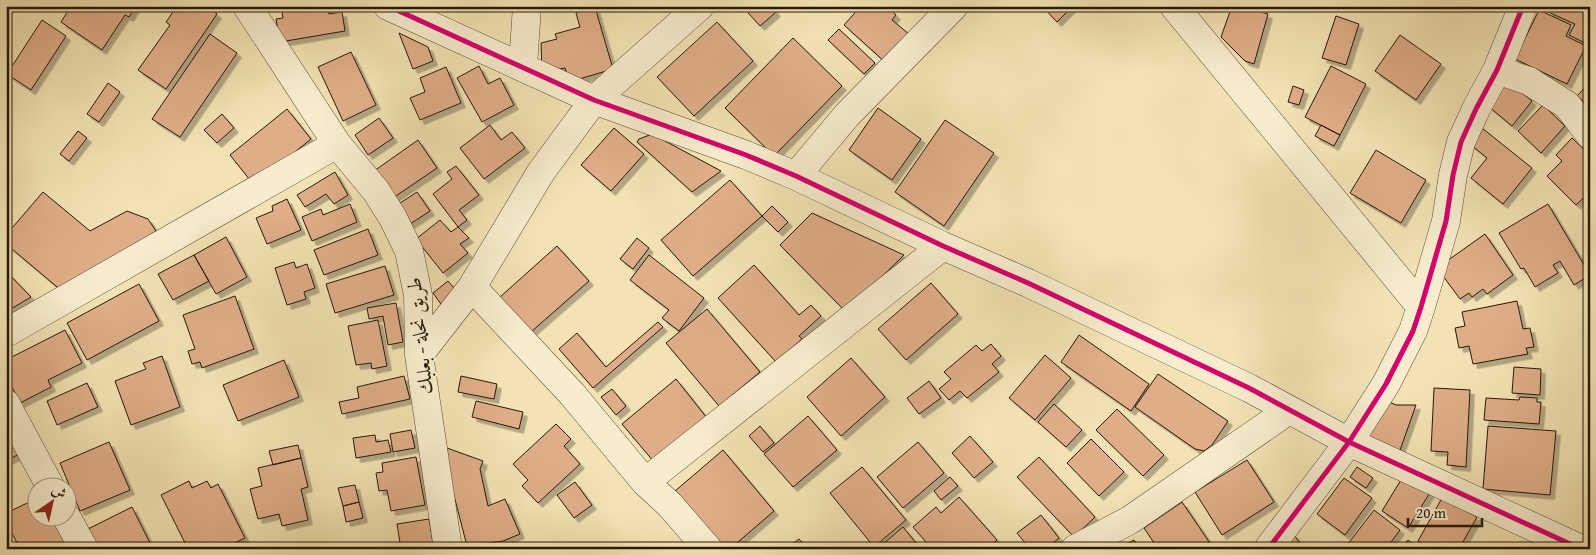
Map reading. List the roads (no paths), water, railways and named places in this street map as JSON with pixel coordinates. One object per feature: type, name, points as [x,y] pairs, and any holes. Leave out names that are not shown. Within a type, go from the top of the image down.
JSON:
[{"type":"street","name":"طريق نحلة - بعلبك","points":[[247,6],[337,144],[376,191],[393,218],[409,251],[418,295],[419,355],[448,549]]},
{"type":"street","points":[[388,6],[594,100],[746,155],[796,176],[943,246],[1028,282],[1249,388],[1349,442],[1581,549]]},
{"type":"street","points":[[523,66],[527,6]]},
{"type":"street","points":[[419,355],[472,287],[542,172],[594,100],[700,6]]},
{"type":"street","points":[[796,176],[847,114],[954,6]]},
{"type":"street","points":[[1174,6],[1421,308]]},
{"type":"street","points":[[1268,549],[1349,442],[1386,384],[1412,331],[1421,308],[1446,221],[1453,175],[1461,142],[1497,70],[1523,6]]},
{"type":"street","points":[[1497,70],[1529,81],[1567,105],[1590,135]]},
{"type":"street","points":[[6,333],[337,144]]},
{"type":"street","points":[[645,482],[943,246]]},
{"type":"street","points":[[472,287],[572,394],[645,482],[670,505],[708,549]]},
{"type":"street","points":[[6,404],[46,478]]},
{"type":"street","points":[[1075,549],[1130,520],[1289,410]]},
{"type":"street","points":[[72,528],[84,549]]}]
